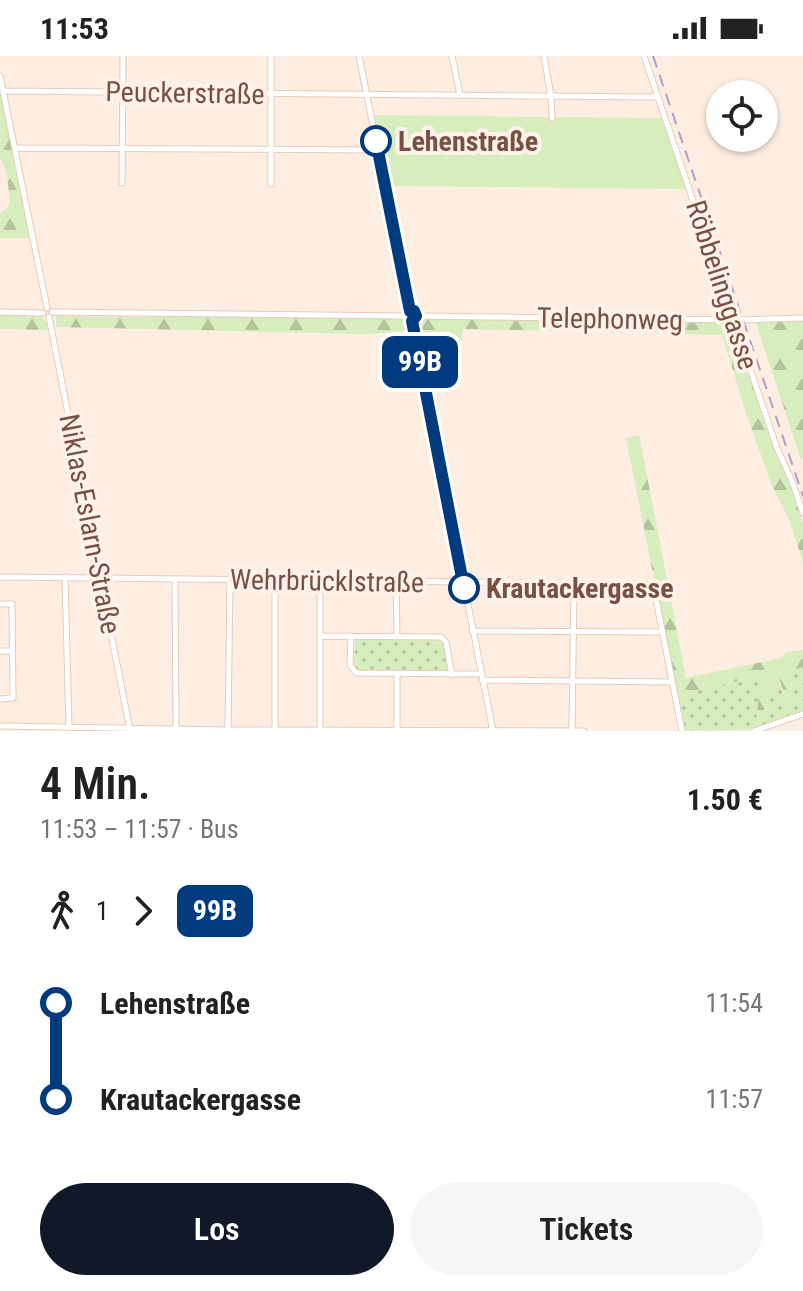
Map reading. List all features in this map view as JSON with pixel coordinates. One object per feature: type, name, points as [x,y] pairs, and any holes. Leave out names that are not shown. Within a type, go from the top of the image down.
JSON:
[{"type":"street","points":[[122,183],[123,56]]},
{"type":"street","points":[[271,56],[271,184]]},
{"type":"street","points":[[359,56],[408,314]]},
{"type":"street","points":[[452,56],[460,95]]},
{"type":"street","points":[[544,56],[552,118]]},
{"type":"street","name":"Röbbelinggasse","points":[[644,56],[777,448],[803,513]]},
{"type":"street","name":"Niklas-Eslarn-Straße","points":[[0,76],[130,730]]},
{"type":"street","name":"Peuckerstraße","points":[[3,91],[658,97]]},
{"type":"street","points":[[15,148],[378,150]]},
{"type":"street","points":[[0,312],[408,314],[414,311],[493,731]]},
{"type":"street","name":"Telephonweg","points":[[414,319],[803,318]]},
{"type":"street","name":"Wehrbrücklstraße","points":[[0,577],[653,584],[662,632]]},
{"type":"street","points":[[65,577],[69,727]]},
{"type":"street","points":[[175,579],[176,729]]},
{"type":"street","points":[[228,730],[230,580]]},
{"type":"street","points":[[275,580],[275,730]]},
{"type":"street","points":[[320,581],[320,730]]},
{"type":"street","points":[[396,581],[397,636]]},
{"type":"street","points":[[572,731],[574,584]]},
{"type":"street","points":[[0,604],[12,604],[13,698],[0,699]]},
{"type":"street","points":[[472,631],[662,632],[682,731]]},
{"type":"street","points":[[321,636],[437,636],[444,639],[452,675]]},
{"type":"street","points":[[351,636],[350,665],[356,673],[672,682]]},
{"type":"street","points":[[0,651],[12,651]]},
{"type":"street","points":[[397,675],[397,731]]},
{"type":"street","points":[[754,731],[803,714]]},
{"type":"street","points":[[0,726],[130,730],[584,731]]},
{"type":"green space","points":[[0,81],[31,238],[0,238],[0,213],[10,202],[7,174],[0,158]]},
{"type":"green space","points":[[374,115],[662,118],[686,189],[389,186]]},
{"type":"green space","points":[[0,315],[41,316],[49,330],[0,329]]},
{"type":"green space","points":[[56,316],[402,318],[406,328],[402,332],[362,334],[56,327]]},
{"type":"green space","points":[[419,319],[726,322],[733,328],[803,523],[803,562],[747,416],[722,335],[463,329],[460,352],[420,351],[415,326]]},
{"type":"green space","points":[[803,320],[803,456],[801,460],[756,323]]},
{"type":"green space","points":[[639,435],[686,678],[781,658],[787,652],[803,650],[803,667],[786,671],[791,687],[789,710],[779,677],[775,678],[763,720],[756,722],[761,676],[677,695],[626,438]]},
{"type":"green space","points":[[355,638],[438,638],[444,641],[449,672],[359,671],[354,668]]},
{"type":"green space","points":[[803,667],[803,712],[748,730],[685,731],[677,695],[761,676],[757,722],[763,720],[775,677],[779,677],[783,695],[791,687],[786,671]]},
{"type":"railway","points":[[653,56],[803,496]]},
{"type":"bus line","name":"99B","points":[[376,141],[410,311],[414,311],[416,316],[412,321],[464,588]]},
{"type":"place","name":"Lehenstraße","points":[[376,141]]},
{"type":"place","name":"Krautackergasse","points":[[464,588]]}]
